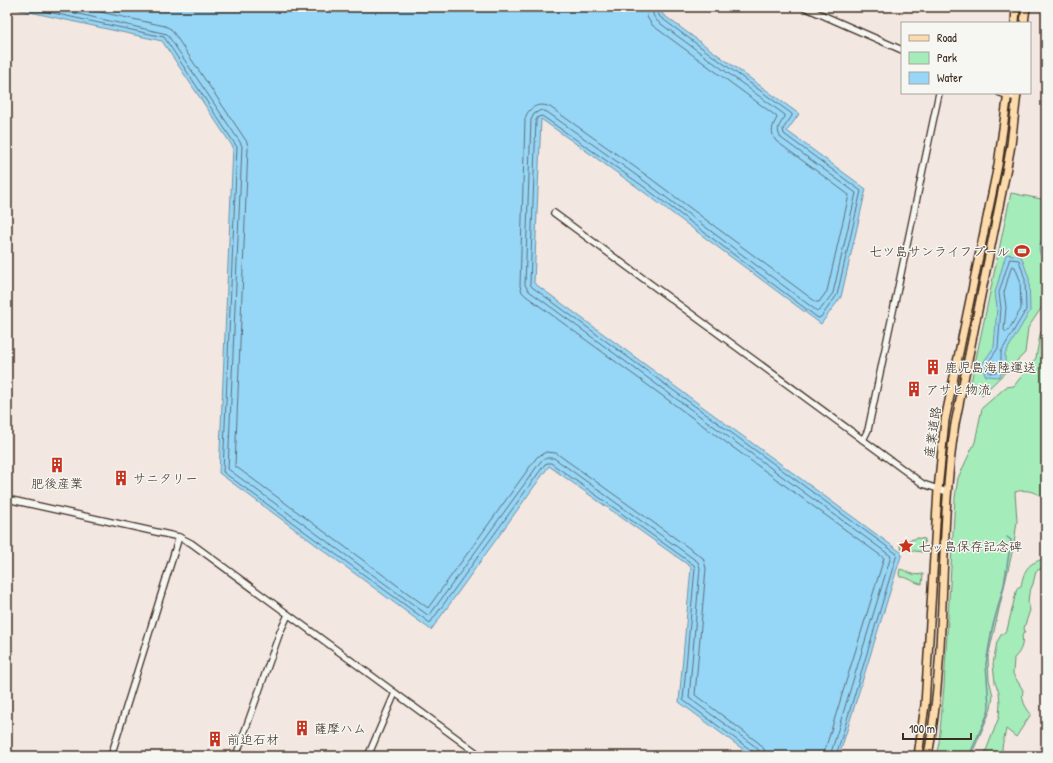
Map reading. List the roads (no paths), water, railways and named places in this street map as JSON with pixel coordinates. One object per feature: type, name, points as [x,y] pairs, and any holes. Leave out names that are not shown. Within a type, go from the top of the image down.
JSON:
[{"type":"main road","points":[[1015,22],[1016,7]]},
{"type":"main road","points":[[1024,22],[1026,7]]},
{"type":"main road","name":"産業道路","points":[[918,756],[925,705],[938,490],[945,420],[998,165],[1008,94]]},
{"type":"main road","name":"産業道路","points":[[928,756],[936,700],[950,454],[1007,167],[1011,145],[1016,96]]},
{"type":"street","points":[[804,7],[901,50]]},
{"type":"street","points":[[863,440],[868,430],[939,94]]},
{"type":"street","points":[[1008,94],[1016,96]]},
{"type":"street","points":[[554,213],[923,484],[947,492]]},
{"type":"street","points":[[7,499],[180,537],[481,756]]},
{"type":"street","points":[[111,756],[180,537]]},
{"type":"street","points":[[236,756],[280,632],[288,615]]},
{"type":"street","points":[[368,756],[395,693]]},
{"type":"water","points":[[7,7],[664,7],[662,14],[799,114],[787,131],[866,189],[841,297],[821,324],[637,187],[541,119],[534,283],[902,553],[839,756],[752,756],[679,702],[691,567],[549,466],[431,630],[219,473],[233,147],[162,41]]},
{"type":"water","points":[[1046,235],[1046,261],[1039,252],[1039,248],[1041,241]]},
{"type":"water","points":[[1006,254],[1021,256],[1029,278],[1030,311],[1005,354],[1005,367],[999,377],[986,376],[981,366],[994,347],[997,307],[995,293]]},
{"type":"waterway","points":[[969,756],[988,713],[989,706],[986,664],[992,629],[1004,585],[1011,540],[1007,537]]},
{"type":"place","name":"七ツ島サンライフプール","points":[[1022,251]]},
{"type":"place","name":"鹿児島海陸運送","points":[[933,367]]},
{"type":"place","name":"アサヒ物流","points":[[914,389]]},
{"type":"place","name":"肥後産業","points":[[57,465]]},
{"type":"place","name":"サニタリー","points":[[121,478]]},
{"type":"place","name":"七ッ島保存記念碑","points":[[906,546]]},
{"type":"place","name":"薩摩ハム","points":[[302,728]]},
{"type":"place","name":"前迫石材","points":[[215,739]]}]
